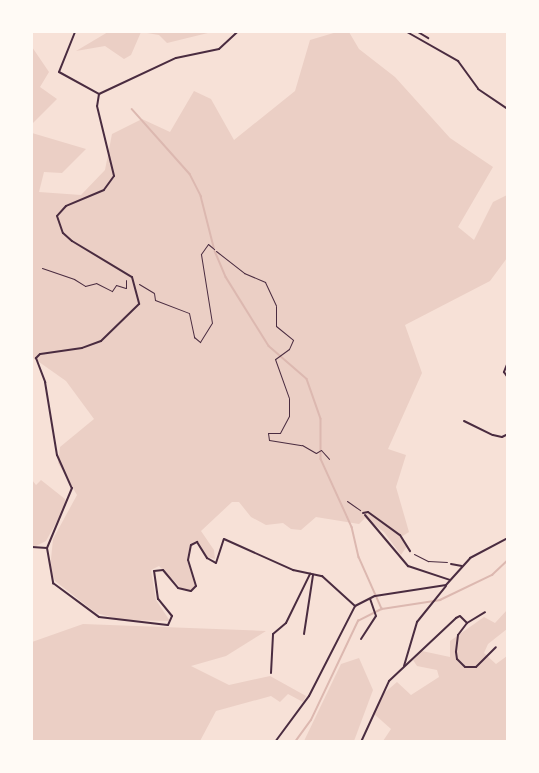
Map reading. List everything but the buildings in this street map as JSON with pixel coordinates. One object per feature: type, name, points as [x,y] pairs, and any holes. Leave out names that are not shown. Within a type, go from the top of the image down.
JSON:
[{"type":"street","points":[[75,32],[59,72],[99,94]]},
{"type":"street","points":[[99,94],[176,58],[219,49],[231,42],[237,32]]},
{"type":"street","points":[[407,32],[458,61],[478,89],[507,109]]},
{"type":"street","points":[[418,32],[428,38]]},
{"type":"street","points":[[99,94],[98,106],[114,176],[104,190],[66,206],[57,216],[63,233],[72,241],[127,272],[139,292],[139,304],[129,318],[101,341],[82,348],[40,354],[36,358],[45,382],[57,455],[72,488],[47,548],[53,583],[79,605],[106,619],[168,625],[172,616],[158,599],[154,571],[163,570],[178,588],[191,591],[196,586],[188,560],[191,544],[196,542],[207,558],[216,563],[224,539],[334,582],[355,606]]},
{"type":"street","points":[[507,362],[504,372],[507,378]]},
{"type":"street","points":[[464,421],[493,435],[502,437],[507,434]]},
{"type":"street","points":[[410,551],[400,535],[368,512],[364,514],[408,566],[451,580]]},
{"type":"street","points":[[404,666],[408,641],[428,606],[470,558],[507,538]]},
{"type":"street","points":[[32,547],[47,548]]},
{"type":"street","points":[[451,564],[462,566]]},
{"type":"street","points":[[304,634],[312,574]]},
{"type":"street","points":[[271,673],[273,634],[286,623],[290,607],[312,574]]},
{"type":"street","points":[[275,741],[309,696],[355,606],[377,596],[446,585]]},
{"type":"street","points":[[362,639],[374,610],[369,598]]},
{"type":"street","points":[[485,612],[467,623],[457,641],[459,662],[476,668],[496,647]]},
{"type":"street","points":[[361,741],[385,686],[456,618],[460,616],[467,623]]},
{"type":"path","points":[[137,283],[154,293],[156,300],[189,313],[194,337],[200,342],[212,323],[201,254],[207,244],[214,249]]},
{"type":"path","points":[[216,251],[244,273],[260,278],[273,298],[278,313],[276,326],[293,340],[289,349],[275,359],[289,398],[289,416],[280,433],[268,433],[268,436],[272,443],[282,440],[316,453],[321,450],[329,459]]},
{"type":"path","points":[[42,268],[74,279],[85,286],[96,283],[112,291],[116,285],[126,288],[127,272]]},
{"type":"path","points":[[347,501],[364,514]]},
{"type":"path","points":[[410,551],[421,559],[451,564]]},
{"type":"shaded area","points":[[108,32],[141,32],[131,55],[124,59],[105,46],[76,51]]},
{"type":"shaded area","points":[[141,32],[212,32],[167,43],[159,35]]},
{"type":"shaded area","points":[[337,32],[349,32],[359,49],[395,77],[450,138],[493,167],[458,227],[474,240],[493,202],[507,195],[507,258],[490,281],[405,325],[422,373],[388,449],[406,455],[396,487],[409,532],[401,537],[407,546],[401,555],[384,532],[365,518],[359,524],[316,517],[301,530],[291,529],[283,523],[266,525],[251,517],[239,502],[232,502],[201,531],[214,550],[215,559],[207,557],[197,541],[190,544],[187,560],[195,586],[191,590],[183,590],[159,566],[151,570],[156,600],[170,621],[122,620],[96,613],[55,581],[50,569],[53,539],[77,495],[58,463],[60,447],[94,419],[66,381],[32,357],[32,133],[86,149],[62,173],[44,172],[39,192],[81,195],[105,170],[112,134],[142,119],[170,132],[194,91],[211,99],[234,140],[295,91],[310,40]]},
{"type":"shaded area","points":[[32,47],[49,72],[40,87],[57,99],[32,124]]},
{"type":"shaded area","points":[[32,480],[36,485],[41,480],[65,499],[66,505],[46,541],[32,548]]},
{"type":"shaded area","points":[[507,610],[507,629],[488,644],[484,653],[496,664],[507,656],[507,741],[383,741],[391,729],[373,713],[383,694],[397,682],[411,695],[439,677],[437,670],[417,666],[413,660],[422,651],[450,657],[450,641],[484,617],[495,623]]},
{"type":"shaded area","points":[[83,624],[266,631],[226,656],[191,666],[229,685],[270,676],[306,696],[303,702],[288,694],[280,702],[271,696],[216,711],[200,741],[32,741],[32,642]]},
{"type":"shaded area","points":[[359,658],[373,690],[354,741],[304,741],[341,664]]},
{"type":"waterway","points":[[132,109],[190,174],[201,196],[214,247]]},
{"type":"waterway","points":[[215,251],[226,277],[269,346],[307,379],[321,419],[321,459],[352,527],[359,557],[382,609]]},
{"type":"waterway","points":[[295,742],[311,720],[358,621],[382,609],[440,600],[492,575],[508,560]]}]
